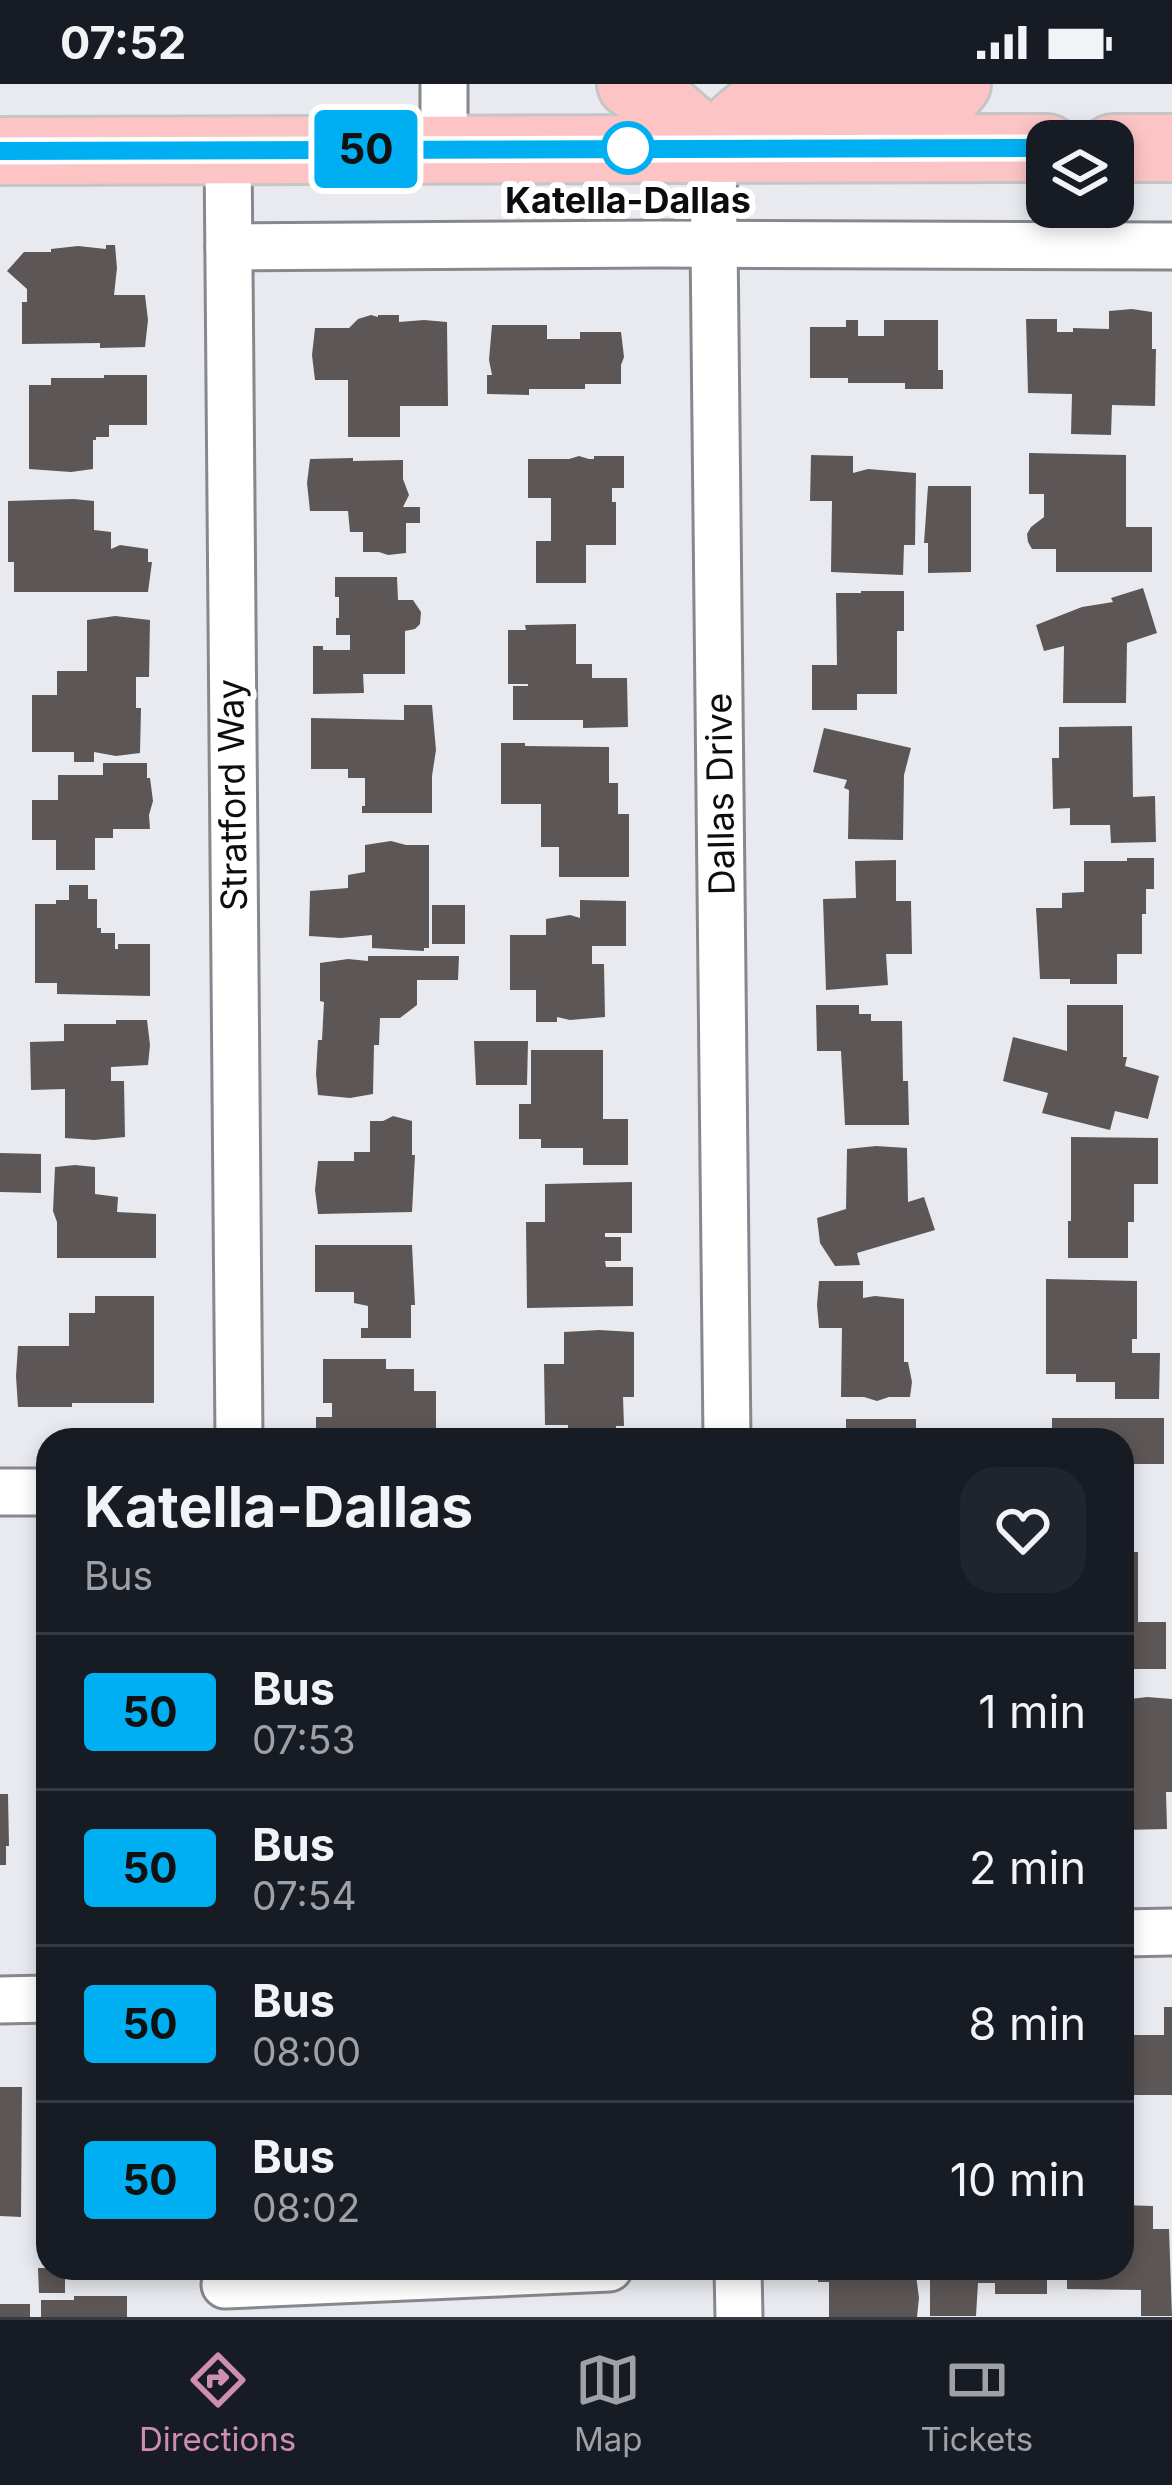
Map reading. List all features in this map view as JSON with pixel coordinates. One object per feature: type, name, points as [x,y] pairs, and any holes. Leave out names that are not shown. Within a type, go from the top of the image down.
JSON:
[{"type":"main road","points":[[631,84],[712,148]]},
{"type":"main road","points":[[712,148],[763,102],[783,97],[930,100],[946,97],[957,84]]},
{"type":"main road","points":[[0,151],[1026,148]]},
{"type":"main road","points":[[1134,148],[1172,148]]},
{"type":"street","points":[[443,84],[444,149]]},
{"type":"street","name":"Dallas Drive","points":[[712,148],[728,1428]]},
{"type":"street","name":"Stratford Way","points":[[228,150],[239,1428]]},
{"type":"street","points":[[229,247],[1172,245]]},
{"type":"street","points":[[0,1492],[36,1492]]},
{"type":"street","points":[[1134,1933],[1172,1932]]},
{"type":"street","points":[[0,2000],[36,1999]]},
{"type":"street","points":[[225,2290],[400,2280]]},
{"type":"street","points":[[738,2280],[739,2317]]},
{"type":"building","points":[[106,245],[115,245],[114,295],[145,295],[145,347],[22,344],[22,302],[27,302],[27,289],[7,271],[24,252],[78,246],[106,249]]},
{"type":"building","points":[[1109,311],[1152,312],[1155,406],[1112,405],[1111,435],[1071,434],[1072,394],[1028,393],[1026,319],[1057,319],[1057,332],[1109,329]]},
{"type":"building","points":[[371,315],[399,315],[399,322],[447,322],[448,406],[400,406],[400,437],[348,437],[348,380],[315,380],[315,328],[349,328]]},
{"type":"building","points":[[846,320],[858,320],[858,336],[884,336],[884,320],[938,320],[938,370],[943,370],[943,389],[810,378],[810,327],[846,327]]},
{"type":"building","points":[[492,325],[547,325],[547,339],[580,339],[580,332],[621,332],[621,384],[529,389],[529,395],[487,394],[487,375],[492,375]]},
{"type":"building","points":[[147,375],[147,425],[109,425],[109,437],[93,440],[93,469],[29,469],[29,385],[51,385],[51,378]]},
{"type":"building","points":[[1029,453],[1126,455],[1126,527],[1152,527],[1152,572],[1056,572],[1056,549],[1032,549],[1027,534],[1044,517],[1044,494],[1029,494]]},
{"type":"building","points":[[811,455],[853,456],[853,473],[868,469],[916,473],[915,545],[904,545],[903,575],[831,572],[832,501],[810,501]]},
{"type":"building","points":[[624,456],[624,488],[612,488],[616,545],[586,545],[586,583],[536,583],[536,541],[551,541],[551,498],[528,498],[528,459]]},
{"type":"building","points":[[310,459],[403,460],[409,495],[403,507],[420,507],[420,523],[406,523],[406,553],[363,552],[363,532],[350,532],[348,511],[310,511]]},
{"type":"building","points":[[928,486],[971,486],[971,572],[928,573],[928,543],[924,543]]},
{"type":"building","points":[[8,501],[94,501],[94,530],[111,532],[111,549],[120,545],[148,549],[148,562],[152,562],[148,592],[14,592],[14,562],[8,562]]},
{"type":"building","points":[[335,577],[397,577],[398,600],[413,600],[421,612],[420,624],[405,631],[405,674],[363,674],[364,693],[313,694],[313,646],[350,650],[350,635],[336,635],[339,597],[335,597]]},
{"type":"building","points":[[1143,588],[1157,633],[1127,643],[1126,703],[1063,703],[1064,646],[1044,651],[1036,625]]},
{"type":"building","points":[[904,591],[904,631],[897,631],[897,694],[857,694],[857,710],[812,710],[812,665],[837,665],[836,593]]},
{"type":"building","points":[[115,616],[150,620],[149,677],[136,677],[140,753],[94,752],[94,762],[74,762],[74,752],[32,752],[32,695],[57,695],[57,671],[87,671],[87,620]]},
{"type":"building","points":[[576,624],[576,664],[592,664],[592,678],[627,678],[628,727],[583,728],[583,720],[513,720],[513,686],[528,684],[508,684],[508,630]]},
{"type":"building","points":[[404,705],[432,705],[436,750],[432,813],[362,813],[365,778],[348,778],[348,769],[311,769],[311,718],[404,720]]},
{"type":"building","points":[[1132,726],[1133,797],[1155,796],[1156,842],[1111,843],[1110,825],[1070,825],[1070,808],[1053,809],[1052,758],[1059,758],[1059,727]]},
{"type":"building","points":[[824,728],[911,748],[904,775],[903,840],[848,839],[847,780],[813,772]]},
{"type":"building","points":[[501,743],[609,747],[609,783],[618,783],[618,814],[629,814],[629,877],[559,877],[559,847],[541,847],[541,804],[501,804]]},
{"type":"building","points":[[103,763],[147,763],[153,801],[150,829],[113,829],[113,838],[95,838],[95,870],[56,870],[56,840],[32,840],[32,800],[58,800],[58,775],[103,775]]},
{"type":"building","points":[[391,841],[429,845],[429,948],[372,948],[372,935],[309,936],[310,891],[348,888],[348,875],[365,872],[365,845]]},
{"type":"building","points":[[1154,858],[1154,889],[1146,889],[1146,914],[1142,914],[1142,954],[1117,954],[1117,984],[1040,979],[1036,908],[1062,908],[1062,893],[1084,892],[1084,861]]},
{"type":"building","points":[[896,860],[896,901],[911,901],[912,954],[886,954],[888,985],[826,990],[823,899],[856,898],[855,861]]},
{"type":"building","points":[[69,885],[88,885],[88,899],[97,899],[97,928],[101,933],[115,933],[115,949],[118,944],[150,944],[150,996],[57,994],[57,983],[35,983],[35,904],[69,900]]},
{"type":"building","points":[[580,900],[626,901],[626,946],[592,946],[592,964],[604,964],[605,1017],[536,1022],[536,990],[510,990],[510,935],[546,935],[546,919],[580,918]]},
{"type":"building","points":[[432,905],[465,905],[465,944],[432,944]]},
{"type":"building","points":[[368,956],[459,956],[458,980],[417,980],[417,1005],[400,1018],[380,1018],[373,1094],[318,1095],[324,1002],[320,1001],[320,963],[368,961]]},
{"type":"building","points":[[816,1005],[859,1005],[859,1014],[871,1014],[871,1021],[902,1021],[909,1125],[845,1125],[841,1051],[817,1051]]},
{"type":"building","points":[[1067,1005],[1123,1005],[1125,1066],[1159,1076],[1148,1119],[1115,1111],[1110,1130],[1042,1113],[1048,1093],[1003,1081],[1013,1037],[1067,1051]]},
{"type":"building","points":[[116,1020],[147,1020],[150,1045],[148,1065],[111,1067],[111,1081],[124,1081],[125,1137],[65,1138],[65,1089],[31,1090],[30,1042],[64,1041],[64,1024],[116,1024]]},
{"type":"building","points":[[474,1041],[528,1041],[527,1085],[476,1085]]},
{"type":"building","points":[[531,1050],[603,1050],[603,1119],[628,1119],[628,1165],[583,1165],[583,1148],[541,1148],[541,1139],[519,1139],[519,1104],[531,1104]]},
{"type":"building","points":[[393,1116],[412,1121],[412,1212],[318,1214],[318,1161],[354,1161],[354,1152],[370,1152],[370,1121]]},
{"type":"building","points":[[1071,1137],[1158,1138],[1158,1184],[1134,1184],[1128,1258],[1068,1258]]},
{"type":"building","points":[[907,1148],[908,1202],[924,1197],[935,1230],[857,1253],[860,1265],[835,1266],[820,1243],[817,1218],[846,1209],[847,1149]]},
{"type":"building","points":[[0,1153],[41,1154],[41,1193],[0,1192]]},
{"type":"building","points":[[55,1167],[95,1167],[95,1194],[118,1197],[117,1212],[156,1214],[156,1258],[57,1258]]},
{"type":"building","points":[[632,1182],[632,1233],[605,1233],[605,1237],[621,1237],[621,1261],[605,1261],[606,1267],[633,1267],[633,1306],[527,1308],[526,1222],[545,1222],[545,1184]]},
{"type":"building","points":[[315,1245],[412,1245],[415,1305],[411,1305],[411,1338],[361,1338],[361,1328],[368,1328],[368,1306],[354,1303],[354,1292],[315,1292]]},
{"type":"building","points":[[1046,1279],[1137,1281],[1137,1339],[1132,1339],[1132,1353],[1160,1353],[1159,1399],[1115,1399],[1115,1382],[1076,1382],[1076,1374],[1046,1374]]},
{"type":"building","points":[[819,1281],[863,1281],[863,1298],[904,1299],[904,1362],[908,1362],[912,1382],[910,1397],[877,1401],[841,1397],[842,1328],[819,1328]]},
{"type":"building","points":[[95,1296],[154,1296],[154,1403],[18,1407],[18,1346],[69,1346],[69,1313],[95,1313]]},
{"type":"building","points":[[564,1332],[634,1332],[634,1397],[623,1397],[624,1426],[545,1425],[544,1364],[564,1364]]},
{"type":"building","points":[[323,1359],[386,1359],[386,1369],[414,1369],[414,1391],[436,1391],[436,1428],[316,1428],[316,1417],[332,1417],[332,1403],[323,1403]]},
{"type":"building","points":[[1052,1418],[1164,1418],[1164,1464],[1134,1464],[1134,1428],[1052,1428]]},
{"type":"building","points":[[846,1419],[916,1419],[916,1428],[846,1428]]},
{"type":"building","points":[[1134,1552],[1138,1552],[1138,1622],[1166,1622],[1166,1669],[1134,1669]]},
{"type":"building","points":[[1134,1699],[1172,1699],[1167,1829],[1134,1830]]},
{"type":"building","points":[[0,1794],[8,1794],[6,1865],[0,1865]]},
{"type":"building","points":[[1164,2007],[1172,2007],[1172,2095],[1134,2095],[1134,2035],[1164,2035]]},
{"type":"building","points":[[0,2087],[22,2087],[21,2217],[0,2216]]},
{"type":"building","points":[[1134,2205],[1153,2206],[1153,2229],[1169,2229],[1172,2316],[1141,2316],[1141,2290],[1067,2289],[1067,2280],[1134,2280]]},
{"type":"building","points":[[38,2280],[65,2280],[65,2293],[39,2293]]},
{"type":"building","points":[[917,2280],[917,2317],[829,2317],[829,2282],[818,2282]]},
{"type":"building","points":[[930,2280],[1047,2280],[1047,2294],[995,2294],[995,2283],[978,2283],[976,2316],[930,2316]]},
{"type":"building","points":[[74,2296],[127,2296],[127,2317],[41,2317],[41,2300],[74,2300]]},
{"type":"building","points":[[0,2304],[30,2304],[30,2317],[0,2317]]},
{"type":"bus line","name":"50","points":[[0,151],[1026,148]]},
{"type":"place","name":"Katella-Dallas","points":[[628,148]]}]
